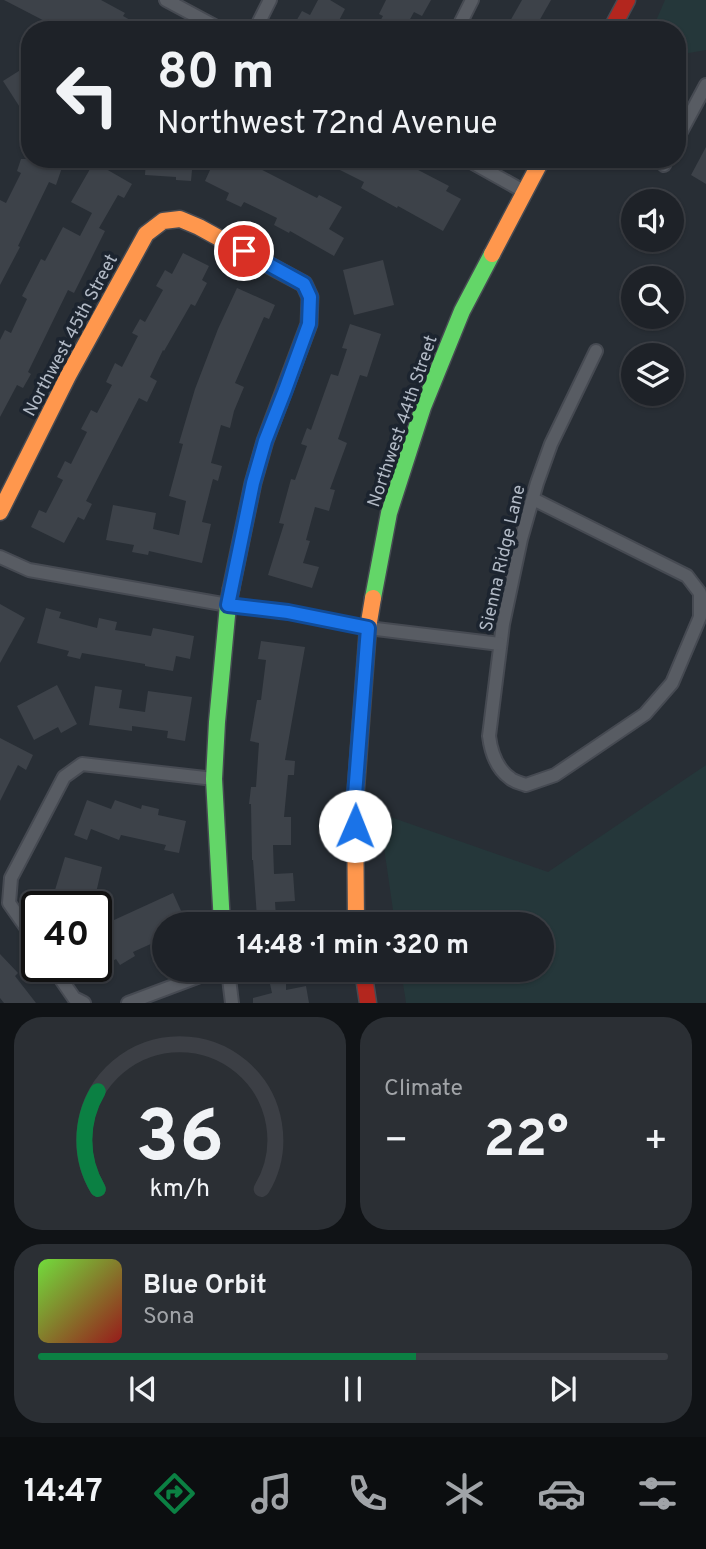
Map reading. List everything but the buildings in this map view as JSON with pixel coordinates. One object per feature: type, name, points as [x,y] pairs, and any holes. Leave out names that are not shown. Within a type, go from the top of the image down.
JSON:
[{"type":"street","points":[[166,0],[205,21]]},
{"type":"street","points":[[260,21],[270,0]]},
{"type":"street","points":[[462,21],[472,0]]},
{"type":"street","points":[[616,21],[627,0]]},
{"type":"street","points":[[686,122],[706,85]]},
{"type":"street","points":[[482,168],[525,192]]},
{"type":"street","name":"Northwest 44th Street","points":[[356,912],[355,802],[368,628],[389,513],[424,407],[462,311],[537,168]]},
{"type":"street","name":"Northwest 45th Street","points":[[0,512],[68,376],[146,234],[163,221],[180,219],[304,284],[310,297],[309,324],[265,441],[253,483],[228,605]]},
{"type":"street","name":"Sienna Ridge Lane","points":[[533,499],[687,576],[700,593],[700,617],[672,683],[645,714],[555,775],[526,785],[510,779],[491,752],[489,736],[503,624],[519,551],[533,499],[551,444],[596,351]]},
{"type":"street","points":[[0,557],[29,570],[228,605],[288,612],[368,628],[500,644]]},
{"type":"street","points":[[221,912],[214,779],[228,605]]},
{"type":"street","points":[[21,921],[9,904],[10,878],[64,777],[82,764],[214,779]]},
{"type":"street","points":[[63,982],[74,998],[84,1003]]},
{"type":"street","points":[[128,1003],[184,982]]},
{"type":"street","points":[[229,982],[232,1003]]},
{"type":"street","points":[[365,982],[368,1003]]},
{"type":"shaded area","points":[[665,0],[706,0],[706,50],[686,53],[686,21],[656,21]]},
{"type":"shaded area","points":[[706,765],[706,1003],[406,1003],[403,982],[554,982],[554,912],[393,912],[379,813],[548,872]]},
{"type":"traffic: fast","points":[[373,598],[389,513],[423,407],[462,311],[492,254]]},
{"type":"traffic: fast","points":[[221,912],[214,779],[231,589]]},
{"type":"traffic: slow","points":[[492,254],[537,168]]},
{"type":"traffic: slow","points":[[0,512],[68,376],[146,234],[163,221],[180,219],[250,255]]},
{"type":"traffic: slow","points":[[356,912],[355,801],[368,628],[373,598]]},
{"type":"traffic: jam","points":[[616,21],[627,0]]},
{"type":"traffic: jam","points":[[231,589],[253,483],[265,441],[309,324],[310,297],[304,284],[250,255]]},
{"type":"traffic: jam","points":[[365,982],[368,1003]]},
{"type":"route","points":[[244,251],[304,284],[310,297],[309,324],[265,441],[253,483],[228,605],[288,612],[368,628],[355,826]]}]
